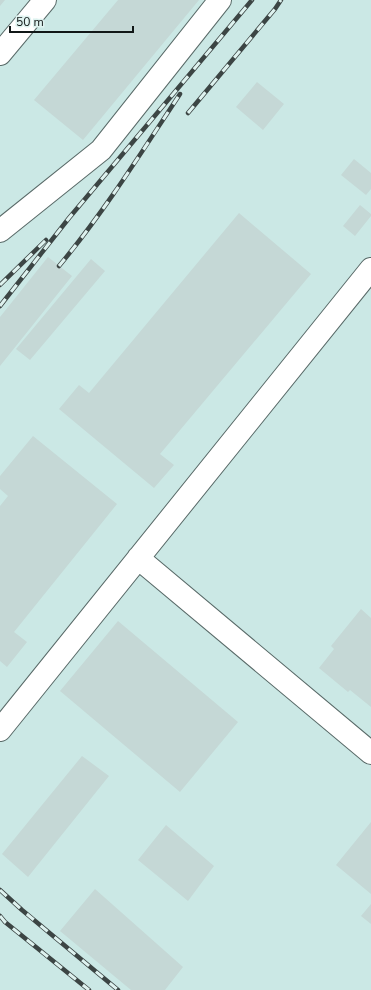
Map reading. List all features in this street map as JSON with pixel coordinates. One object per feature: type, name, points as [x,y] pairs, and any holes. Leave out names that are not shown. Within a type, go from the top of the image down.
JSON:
[{"type":"lane","points":[[0,54],[45,0]]},
{"type":"lane","points":[[0,231],[101,150],[220,0]]},
{"type":"lane","points":[[0,730],[371,269]]},
{"type":"lane","points":[[138,558],[371,753]]},
{"type":"shaded area","points":[[0,0],[371,0],[371,990],[0,990]]},
{"type":"building","points":[[0,0],[5,0],[0,6]]},
{"type":"building","points":[[118,0],[199,0],[83,140],[34,100]]},
{"type":"building","points":[[257,82],[284,104],[263,130],[236,107]]},
{"type":"building","points":[[354,159],[371,173],[371,189],[366,195],[341,175]]},
{"type":"building","points":[[360,205],[371,214],[371,216],[355,236],[343,226]]},
{"type":"building","points":[[239,213],[311,274],[160,454],[174,465],[154,488],[59,409],[79,385],[89,393]]},
{"type":"building","points":[[48,257],[72,276],[0,366],[0,317]]},
{"type":"building","points":[[91,259],[105,271],[30,360],[16,349]]},
{"type":"building","points":[[33,436],[117,504],[14,632],[27,642],[7,667],[0,661],[0,506],[8,496],[0,489],[0,476]]},
{"type":"building","points":[[361,609],[371,618],[371,707],[350,690],[348,692],[319,668],[334,649],[331,646]]},
{"type":"building","points":[[118,621],[238,722],[180,792],[60,691]]},
{"type":"building","points":[[82,756],[109,776],[28,877],[2,854]]},
{"type":"building","points":[[371,822],[371,894],[336,865]]},
{"type":"building","points":[[166,825],[214,866],[188,901],[138,860]]},
{"type":"building","points":[[95,889],[183,967],[165,990],[131,990],[60,931]]},
{"type":"building","points":[[371,904],[371,924],[361,916]]},
{"type":"railway","points":[[0,306],[69,218],[252,0]]},
{"type":"railway","points":[[188,113],[281,0]]},
{"type":"railway","points":[[59,266],[76,246],[107,203],[180,94]]},
{"type":"railway","points":[[0,285],[46,240]]},
{"type":"railway","points":[[0,890],[118,990]]},
{"type":"railway","points":[[0,916],[5,922],[89,990]]}]
